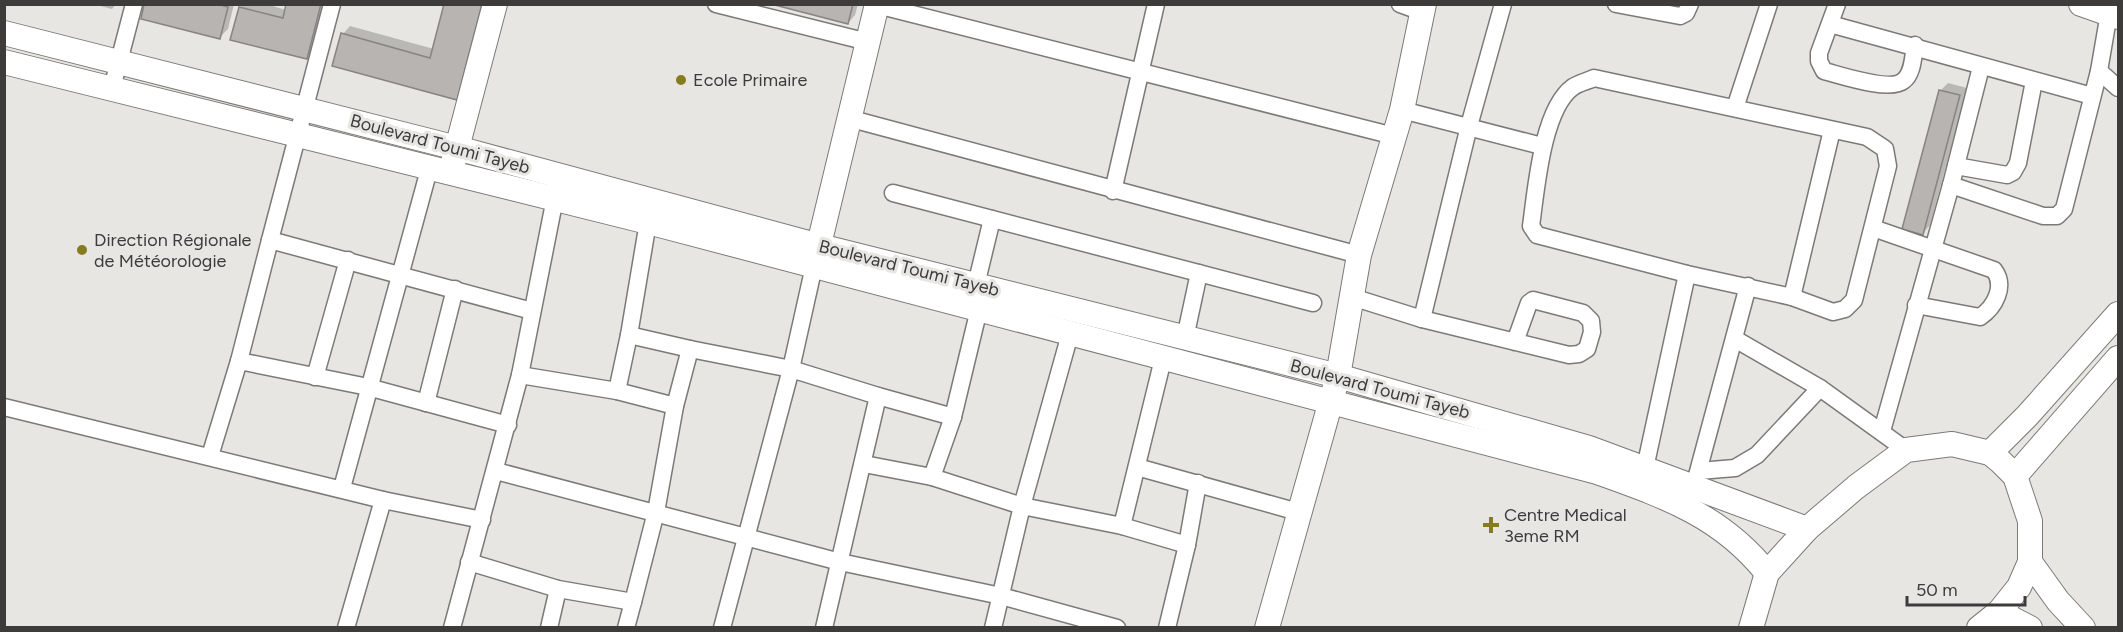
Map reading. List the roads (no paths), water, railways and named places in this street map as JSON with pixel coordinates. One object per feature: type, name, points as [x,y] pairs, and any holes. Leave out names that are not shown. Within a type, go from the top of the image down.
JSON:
[{"type":"main road","points":[[440,169],[457,148],[495,4]]},
{"type":"main road","points":[[815,256],[877,5]]},
{"type":"main road","points":[[1268,627],[1298,512],[1338,376],[1359,255],[1402,110],[1416,7]]},
{"type":"main road","name":"Boulevard Toumi Tayeb","points":[[4,33],[560,176],[979,309],[1597,472],[1671,499],[1710,520],[1738,541],[1767,573]]},
{"type":"main road","name":"Boulevard Toumi Tayeb","points":[[4,62],[440,169],[553,201],[815,256],[976,285],[1338,376],[1589,448],[1645,468],[1696,478],[1807,528]]},
{"type":"main road","points":[[1990,453],[2027,416],[2118,315]]},
{"type":"main road","points":[[2015,476],[2118,358]]},
{"type":"main road","points":[[1751,627],[1767,573],[1807,528],[1856,487],[1906,450],[1952,444],[1990,453],[2015,476],[2030,522],[2030,562],[2019,587],[1999,612],[1978,627]]},
{"type":"main road","points":[[2030,562],[2058,602],[2083,627]]},
{"type":"main road","points":[[1999,612],[2030,627]]},
{"type":"street","points":[[112,88],[134,4]]},
{"type":"street","points":[[210,456],[239,362],[332,4]]},
{"type":"street","points":[[716,4],[740,7],[868,42]]},
{"type":"street","points":[[1113,191],[1156,4]]},
{"type":"street","points":[[1422,319],[1469,126],[1503,4]]},
{"type":"street","points":[[1616,4],[1680,16],[1686,13],[1690,4]]},
{"type":"street","points":[[1735,108],[1769,4]]},
{"type":"street","points":[[1837,4],[1819,53],[1819,61],[1824,71],[1893,87],[1904,81],[1910,71],[1915,45]]},
{"type":"street","points":[[877,5],[1394,136]]},
{"type":"street","points":[[1951,186],[2043,216],[2057,216],[2064,209],[2099,71],[2103,9]]},
{"type":"street","points":[[1830,24],[1915,45],[1980,67],[2092,96]]},
{"type":"street","points":[[1881,432],[1951,186],[1980,67]]},
{"type":"street","points":[[2099,71],[2118,88]]},
{"type":"street","points":[[1594,78],[1832,130],[1867,138],[1885,149],[1888,166],[1854,300],[1845,309],[1833,312],[1792,297],[1687,274],[1537,235],[1531,226],[1542,146],[1559,103],[1572,87],[1594,78]]},
{"type":"street","points":[[1956,166],[2007,175],[2013,172],[2018,163],[2034,81]]},
{"type":"street","points":[[1402,110],[1542,146]]},
{"type":"street","points":[[848,118],[1113,191],[1359,255]]},
{"type":"street","points":[[1792,297],[1832,130]]},
{"type":"street","points":[[342,488],[399,273],[440,169]]},
{"type":"street","points":[[452,627],[496,471],[520,375],[553,201],[560,176]]},
{"type":"street","points":[[893,193],[1313,303]]},
{"type":"street","points":[[976,285],[992,219]]},
{"type":"street","points":[[617,391],[629,336],[648,222]]},
{"type":"street","points":[[1872,228],[1994,270],[1999,278],[2000,289],[1989,311],[1980,317],[1916,305]]},
{"type":"street","points":[[270,240],[399,273],[531,311]]},
{"type":"street","points":[[722,627],[791,369],[815,256]]},
{"type":"street","points":[[315,376],[348,260]]},
{"type":"street","points":[[1185,338],[1199,273]]},
{"type":"street","points":[[1645,468],[1687,274]]},
{"type":"street","points":[[1696,478],[1748,286]]},
{"type":"street","points":[[426,403],[455,289]]},
{"type":"street","points":[[1352,297],[1422,319],[1515,342],[1569,355],[1580,354],[1587,350],[1592,332],[1591,321],[1583,313],[1533,300],[1529,303],[1515,342]]},
{"type":"street","points":[[932,477],[953,417],[979,309]]},
{"type":"street","points":[[993,627],[1022,506],[1071,334]]},
{"type":"street","points":[[629,336],[791,369],[953,417]]},
{"type":"street","points":[[1735,339],[1820,388],[1906,450]]},
{"type":"street","points":[[626,627],[656,512],[675,406],[690,349]]},
{"type":"street","points":[[1122,526],[1162,359]]},
{"type":"street","points":[[239,362],[368,387],[508,425]]},
{"type":"street","points":[[520,375],[617,391],[675,406]]},
{"type":"street","points":[[1696,478],[1735,468],[1757,455],[1820,388]]},
{"type":"street","points":[[824,627],[864,464],[878,396]]},
{"type":"street","points":[[4,407],[342,488],[383,500],[482,520]]},
{"type":"street","points":[[864,464],[932,477],[1022,506],[1122,526],[1187,545]]},
{"type":"street","points":[[1137,467],[1298,512]]},
{"type":"street","points":[[496,471],[840,562],[1000,596],[1117,627]]},
{"type":"street","points":[[1167,627],[1187,545],[1198,483]]},
{"type":"street","points":[[346,627],[383,500]]},
{"type":"street","points":[[469,562],[558,589],[633,602]]},
{"type":"street","points":[[549,627],[558,589]]},
{"type":"place","name":"Ecole Primaire","points":[[681,80]]},
{"type":"place","name":"Direction Régionale de Météorologie","points":[[82,250]]},
{"type":"place","name":"Centre Medical 3eme RM","points":[[1491,525]]}]
